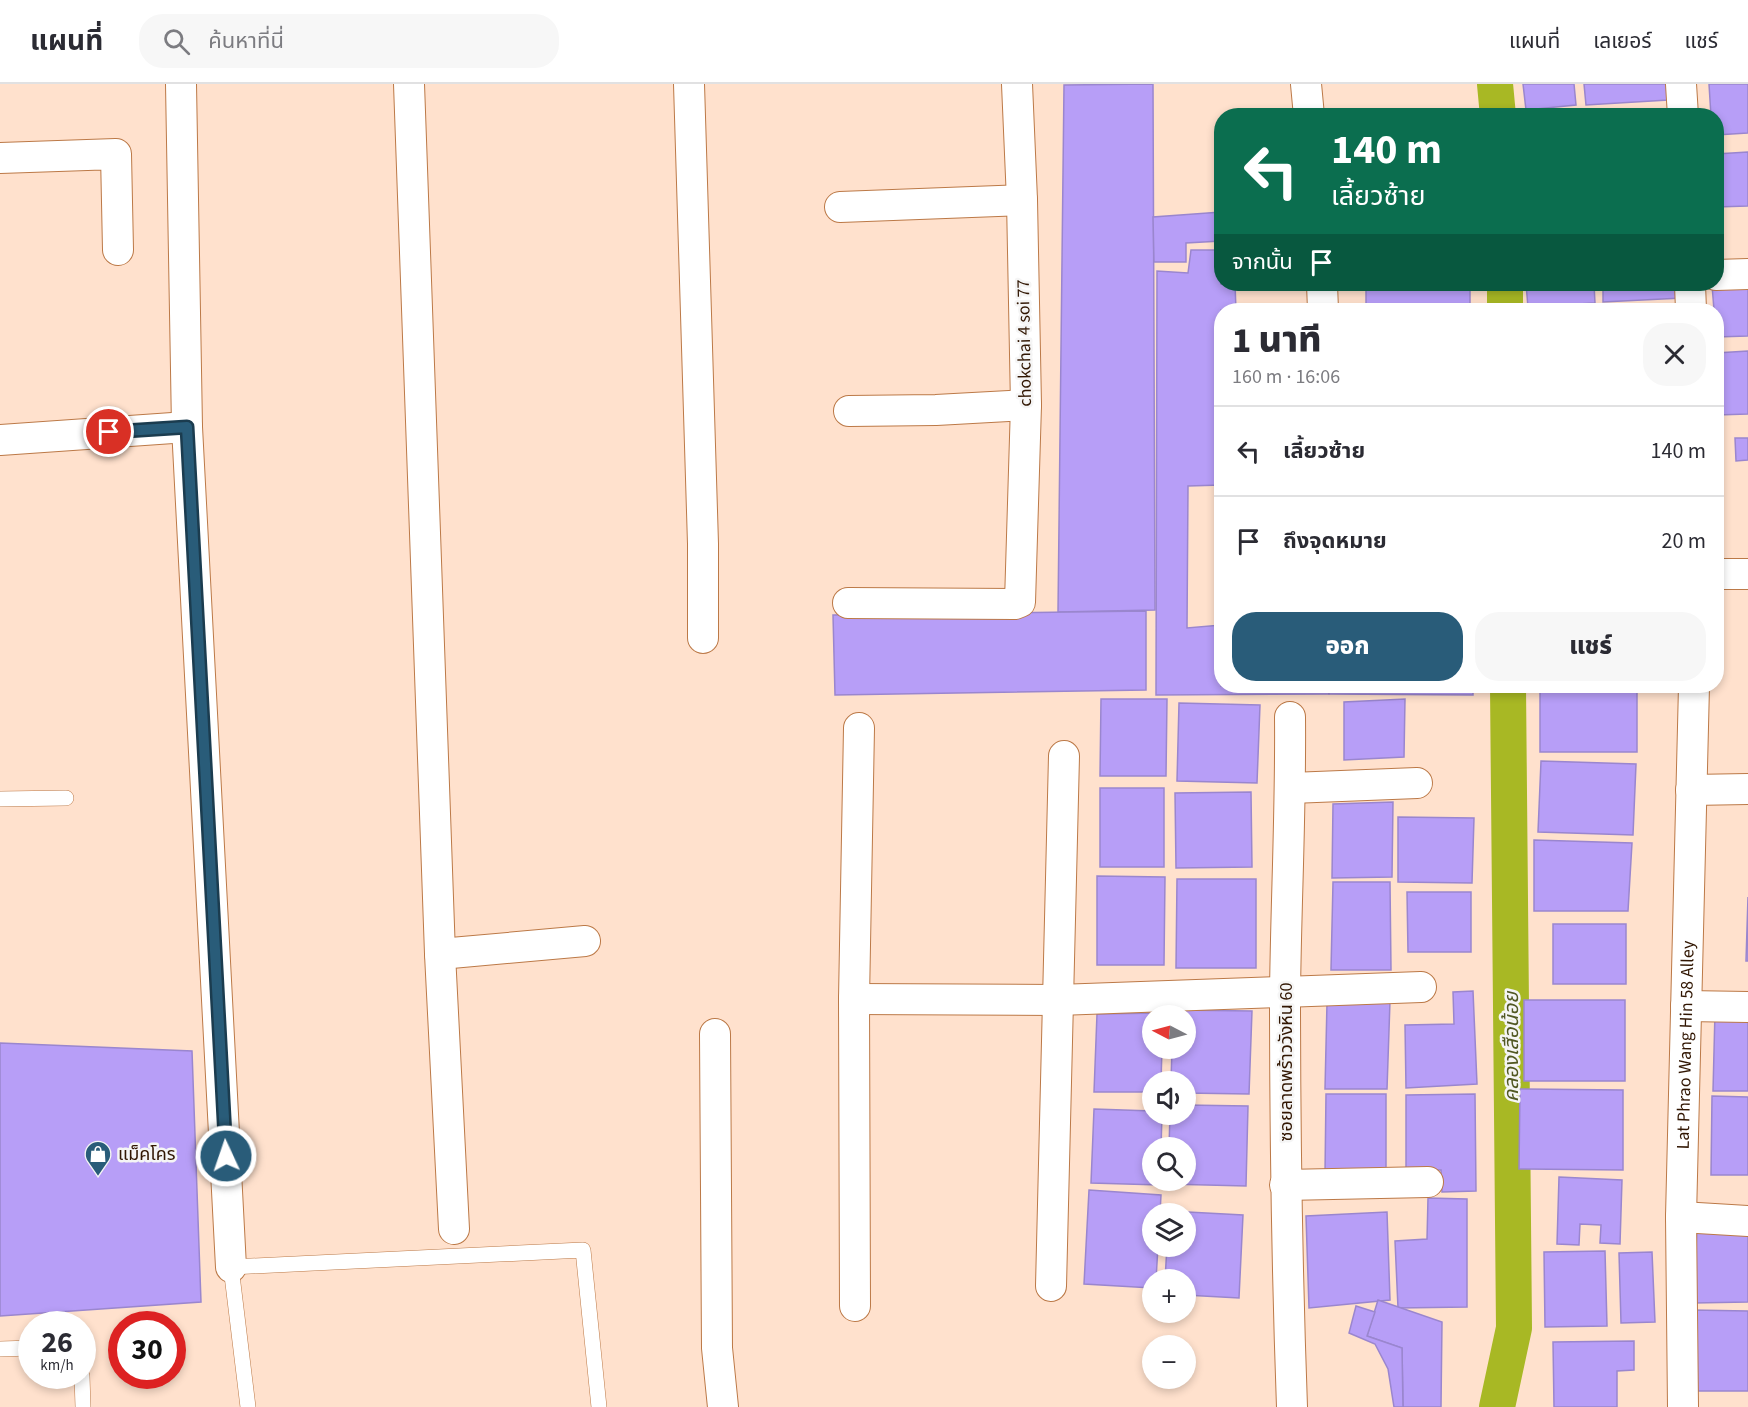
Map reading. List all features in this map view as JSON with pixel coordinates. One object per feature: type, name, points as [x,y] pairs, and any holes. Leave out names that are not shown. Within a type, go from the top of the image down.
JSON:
[{"type":"street","points":[[181,84],[187,427],[231,1267]]},
{"type":"street","points":[[409,84],[440,954],[454,1229]]},
{"type":"street","points":[[689,84],[703,544],[703,638]]},
{"type":"street","name":"chokchai 4 soi 77","points":[[848,603],[1015,604],[1020,602],[1026,405],[1017,84]]},
{"type":"street","points":[[1306,84],[1308,108]]},
{"type":"street","points":[[1681,84],[1682,108]]},
{"type":"street","points":[[0,158],[116,154],[118,250]]},
{"type":"street","points":[[840,207],[1022,200]]},
{"type":"street","points":[[1724,275],[1748,274]]},
{"type":"street","points":[[849,411],[936,410],[1026,405]]},
{"type":"street","points":[[0,440],[187,427]]},
{"type":"street","points":[[1724,574],[1748,574]]},
{"type":"street","name":"Lat Phrao Wang Hin 58 Alley","points":[[1683,1407],[1682,1217],[1694,693]]},
{"type":"street","name":"ซอยลาดพร้าววังหิน 60","points":[[1290,717],[1286,1185],[1292,1407]]},
{"type":"street","points":[[855,1306],[854,999],[859,729]]},
{"type":"street","points":[[1051,1286],[1064,756]]},
{"type":"street","points":[[1291,788],[1417,783]]},
{"type":"street","points":[[1691,790],[1748,789]]},
{"type":"street","points":[[440,954],[585,941]]},
{"type":"street","points":[[854,999],[1058,1000],[1421,987]]},
{"type":"street","points":[[1686,1006],[1748,1007]]},
{"type":"street","points":[[715,1034],[717,1348],[723,1407]]},
{"type":"street","points":[[1286,1185],[1428,1182]]},
{"type":"street","points":[[1682,1217],[1748,1221]]},
{"type":"lane","points":[[0,799],[66,798]]},
{"type":"lane","points":[[248,1407],[231,1267],[583,1250],[599,1407]]},
{"type":"lane","points":[[0,1349],[18,1348]]},
{"type":"lane","points":[[82,1389],[83,1407]]},
{"type":"building","points":[[1153,84],[1155,610],[1058,612],[1064,85]]},
{"type":"building","points":[[1523,84],[1574,84],[1576,105],[1526,108]]},
{"type":"building","points":[[1584,84],[1667,84],[1668,100],[1586,105]]},
{"type":"building","points":[[1709,84],[1748,84],[1748,133],[1724,134],[1724,108],[1710,108]]},
{"type":"building","points":[[1748,152],[1748,206],[1724,207],[1724,154]]},
{"type":"building","points":[[1214,213],[1214,241],[1186,243],[1186,262],[1154,262],[1153,217]]},
{"type":"building","points":[[1191,250],[1214,250],[1214,291],[1235,291],[1236,303],[1214,303],[1214,485],[1188,486],[1187,628],[1214,626],[1214,693],[1329,694],[1156,695],[1157,271],[1188,273]]},
{"type":"building","points":[[1748,283],[1748,336],[1724,337],[1724,303],[1713,303],[1712,291],[1724,291],[1724,284]]},
{"type":"building","points":[[1366,291],[1470,291],[1470,303],[1366,303]]},
{"type":"building","points":[[1527,291],[1594,291],[1595,303],[1528,303]]},
{"type":"building","points":[[1603,291],[1682,291],[1682,298],[1603,302]]},
{"type":"building","points":[[1748,351],[1748,414],[1724,415],[1724,352]]},
{"type":"building","points":[[1735,438],[1748,438],[1748,460],[1736,461]]},
{"type":"building","points":[[1146,611],[1146,690],[835,695],[833,615]]},
{"type":"building","points":[[1473,693],[1473,695],[1329,694]]},
{"type":"building","points":[[1540,693],[1637,693],[1637,752],[1540,752]]},
{"type":"building","points":[[1101,699],[1167,699],[1166,776],[1100,776]]},
{"type":"building","points":[[1405,699],[1404,757],[1344,760],[1344,702]]},
{"type":"building","points":[[1179,703],[1260,705],[1257,783],[1177,781]]},
{"type":"building","points":[[1541,761],[1636,764],[1633,835],[1538,832]]},
{"type":"building","points":[[1100,788],[1164,788],[1164,867],[1100,867]]},
{"type":"building","points":[[1251,792],[1252,867],[1176,868],[1175,793]]},
{"type":"building","points":[[1393,802],[1392,877],[1332,878],[1333,804]]},
{"type":"building","points":[[1398,817],[1474,818],[1472,883],[1398,882]]},
{"type":"building","points":[[1534,840],[1632,843],[1628,911],[1534,911]]},
{"type":"building","points":[[1097,876],[1165,877],[1164,965],[1097,965]]},
{"type":"building","points":[[1177,879],[1256,879],[1256,968],[1176,968]]},
{"type":"building","points":[[1333,882],[1390,882],[1391,970],[1331,970]]},
{"type":"building","points":[[1407,892],[1471,892],[1471,952],[1408,952]]},
{"type":"building","points":[[1748,897],[1748,961],[1746,961]]},
{"type":"building","points":[[1553,924],[1626,924],[1626,984],[1553,984]]},
{"type":"building","points":[[1473,991],[1477,1084],[1406,1088],[1405,1025],[1454,1024],[1453,992]]},
{"type":"building","points":[[1524,1000],[1625,1000],[1625,1081],[1524,1081]]},
{"type":"building","points":[[1390,1001],[1387,1089],[1325,1089],[1327,1003]]},
{"type":"building","points":[[1196,1010],[1252,1011],[1249,1094],[1196,1093],[1196,1071],[1171,1071],[1172,1059],[1196,1059]]},
{"type":"building","points":[[1715,1012],[1748,1013],[1748,1091],[1713,1091]]},
{"type":"building","points":[[1142,1013],[1142,1059],[1162,1059],[1161,1071],[1142,1071],[1142,1092],[1094,1092],[1097,1014]]},
{"type":"building","name":"แม็คโคร","points":[[0,1043],[192,1051],[201,1302],[72,1311],[18,1311],[18,1315],[0,1316]]},
{"type":"building","points":[[1520,1089],[1623,1090],[1623,1170],[1519,1169]]},
{"type":"building","points":[[1326,1094],[1386,1094],[1386,1174],[1325,1174]]},
{"type":"building","points":[[1475,1094],[1476,1191],[1442,1192],[1441,1170],[1406,1170],[1406,1095]]},
{"type":"building","points":[[1712,1096],[1748,1097],[1748,1175],[1711,1175]]},
{"type":"building","points":[[1196,1105],[1248,1106],[1246,1186],[1196,1185],[1196,1137],[1169,1137],[1170,1125],[1196,1125]]},
{"type":"building","points":[[1094,1109],[1142,1111],[1142,1125],[1162,1125],[1161,1137],[1142,1137],[1142,1184],[1091,1183]]},
{"type":"building","points":[[1559,1177],[1622,1180],[1620,1244],[1600,1243],[1601,1225],[1580,1224],[1579,1245],[1557,1244]]},
{"type":"building","points":[[1089,1190],[1161,1195],[1161,1203],[1142,1203],[1142,1257],[1157,1257],[1157,1269],[1142,1269],[1142,1287],[1084,1284]]},
{"type":"building","points":[[1428,1198],[1467,1199],[1467,1307],[1398,1308],[1395,1241],[1427,1239]]},
{"type":"building","points":[[1196,1212],[1243,1215],[1239,1298],[1196,1296],[1196,1269],[1166,1269],[1166,1257],[1196,1257]]},
{"type":"building","points":[[1387,1212],[1390,1300],[1309,1308],[1306,1216]]},
{"type":"building","points":[[1697,1224],[1748,1225],[1748,1302],[1694,1303]]},
{"type":"building","points":[[1605,1251],[1607,1326],[1545,1327],[1544,1252]]},
{"type":"building","points":[[1652,1252],[1655,1322],[1621,1323],[1619,1253]]},
{"type":"building","points":[[1378,1300],[1442,1322],[1441,1407],[1403,1407],[1402,1348],[1367,1336]]},
{"type":"building","points":[[1356,1306],[1375,1312],[1367,1336],[1402,1348],[1403,1407],[1394,1407],[1388,1369],[1375,1344],[1349,1333]]},
{"type":"building","points":[[1692,1310],[1748,1311],[1748,1391],[1692,1391]]},
{"type":"building","points":[[1634,1341],[1634,1370],[1617,1371],[1617,1407],[1554,1407],[1553,1342]]},
{"type":"waterway","name":"คลองเสือน้อย","points":[[1495,84],[1497,108]]},
{"type":"waterway","name":"คลองเสือน้อย","points":[[1505,291],[1505,303]]},
{"type":"waterway","name":"คลองเสือน้อย","points":[[1497,1407],[1514,1328],[1508,693]]},
{"type":"place","name":"แม็คโคร","points":[[98,1177]]},
{"type":"route","points":[[109,432],[187,427],[226,1156]]}]
